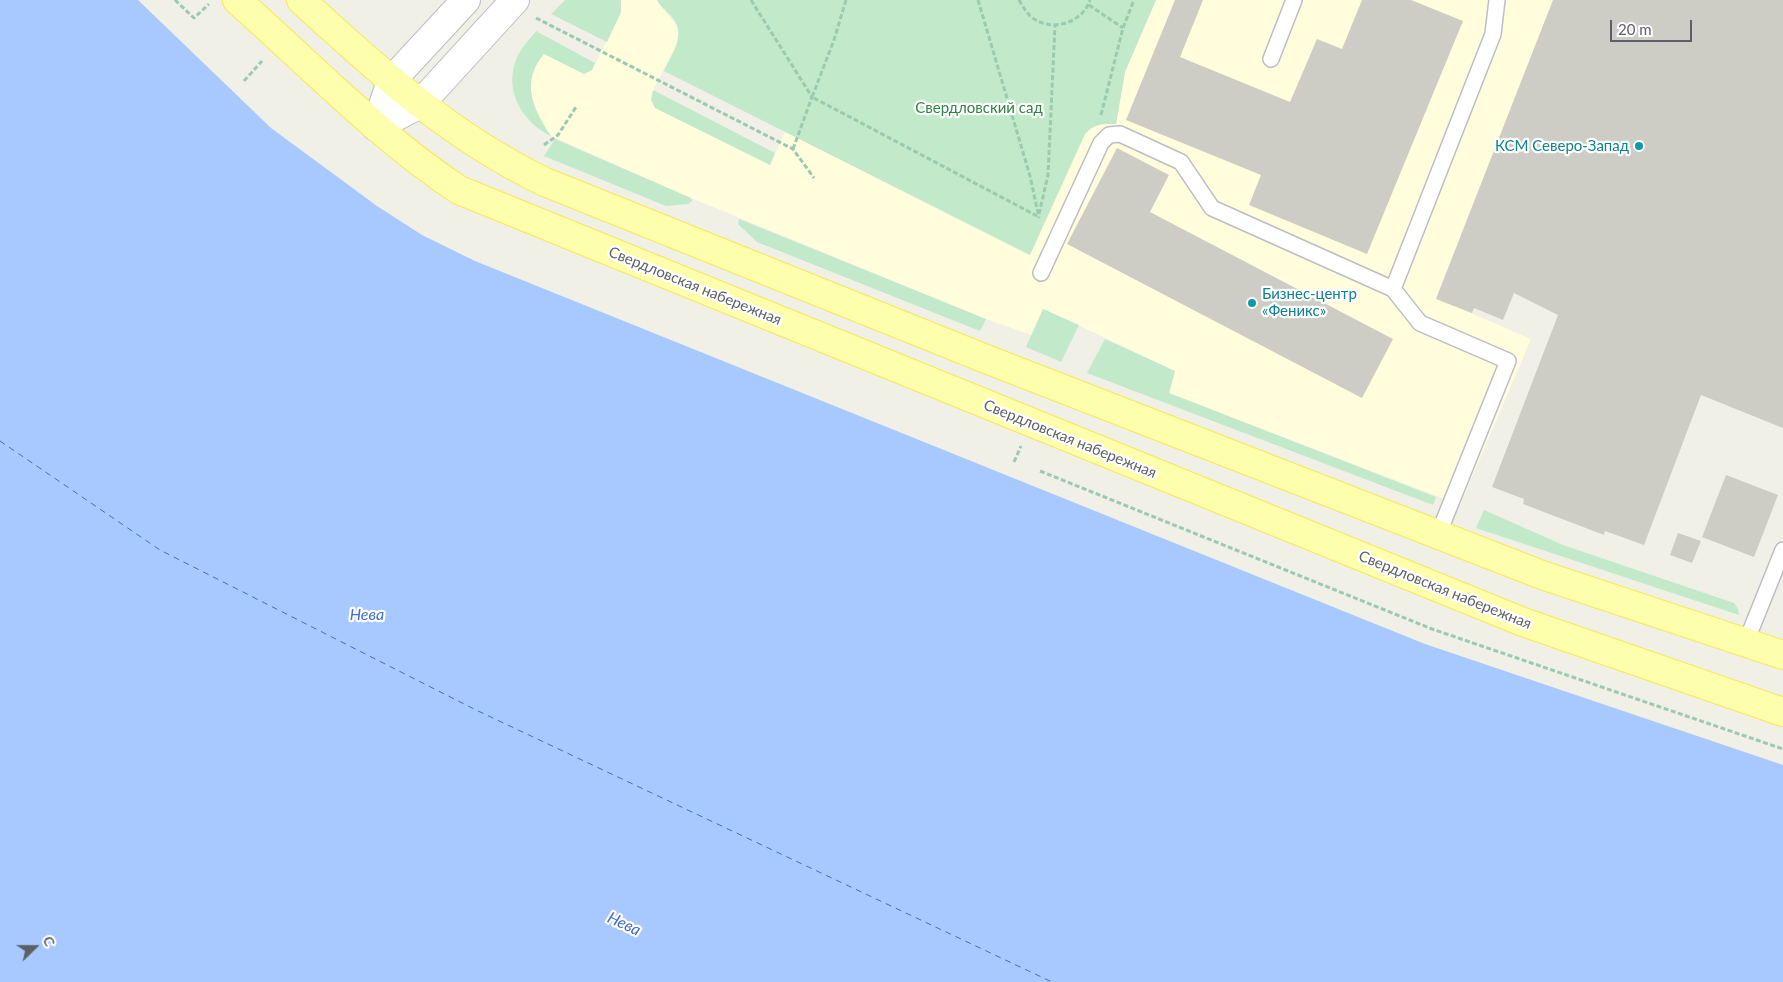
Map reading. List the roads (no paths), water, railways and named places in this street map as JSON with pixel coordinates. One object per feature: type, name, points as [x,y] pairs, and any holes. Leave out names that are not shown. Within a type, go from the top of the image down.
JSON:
[{"type":"main road","name":"Свердловская набережная","points":[[237,0],[376,127],[421,165],[459,190],[1523,622],[1783,712]]},
{"type":"main road","points":[[301,0],[391,81],[420,104],[504,163],[545,182],[986,359],[1542,575],[1783,655]]},
{"type":"main road","points":[[376,127],[391,81],[466,0]]},
{"type":"main road","points":[[376,127],[420,104],[515,0]]},
{"type":"lane","points":[[1271,59],[1294,0]]},
{"type":"lane","points":[[1393,289],[1493,34],[1497,0]]},
{"type":"lane","points":[[1040,272],[1101,143],[1109,135],[1120,134],[1181,162],[1212,208],[1393,289],[1420,324],[1508,361],[1438,535]]},
{"type":"lane","points":[[1746,642],[1783,550]]},
{"type":"water","name":"Нева","points":[[0,0],[138,0],[271,128],[377,206],[422,235],[475,261],[1425,644],[1783,765],[1783,982],[0,982]]},
{"type":"place","name":"КСМ Северо-Запад","points":[[1639,146]]},
{"type":"place","name":"Бизнес-центр «Феникс»","points":[[1252,303]]},
{"type":"park label","name":"Свердловский сад","points":[[979,108]]}]
